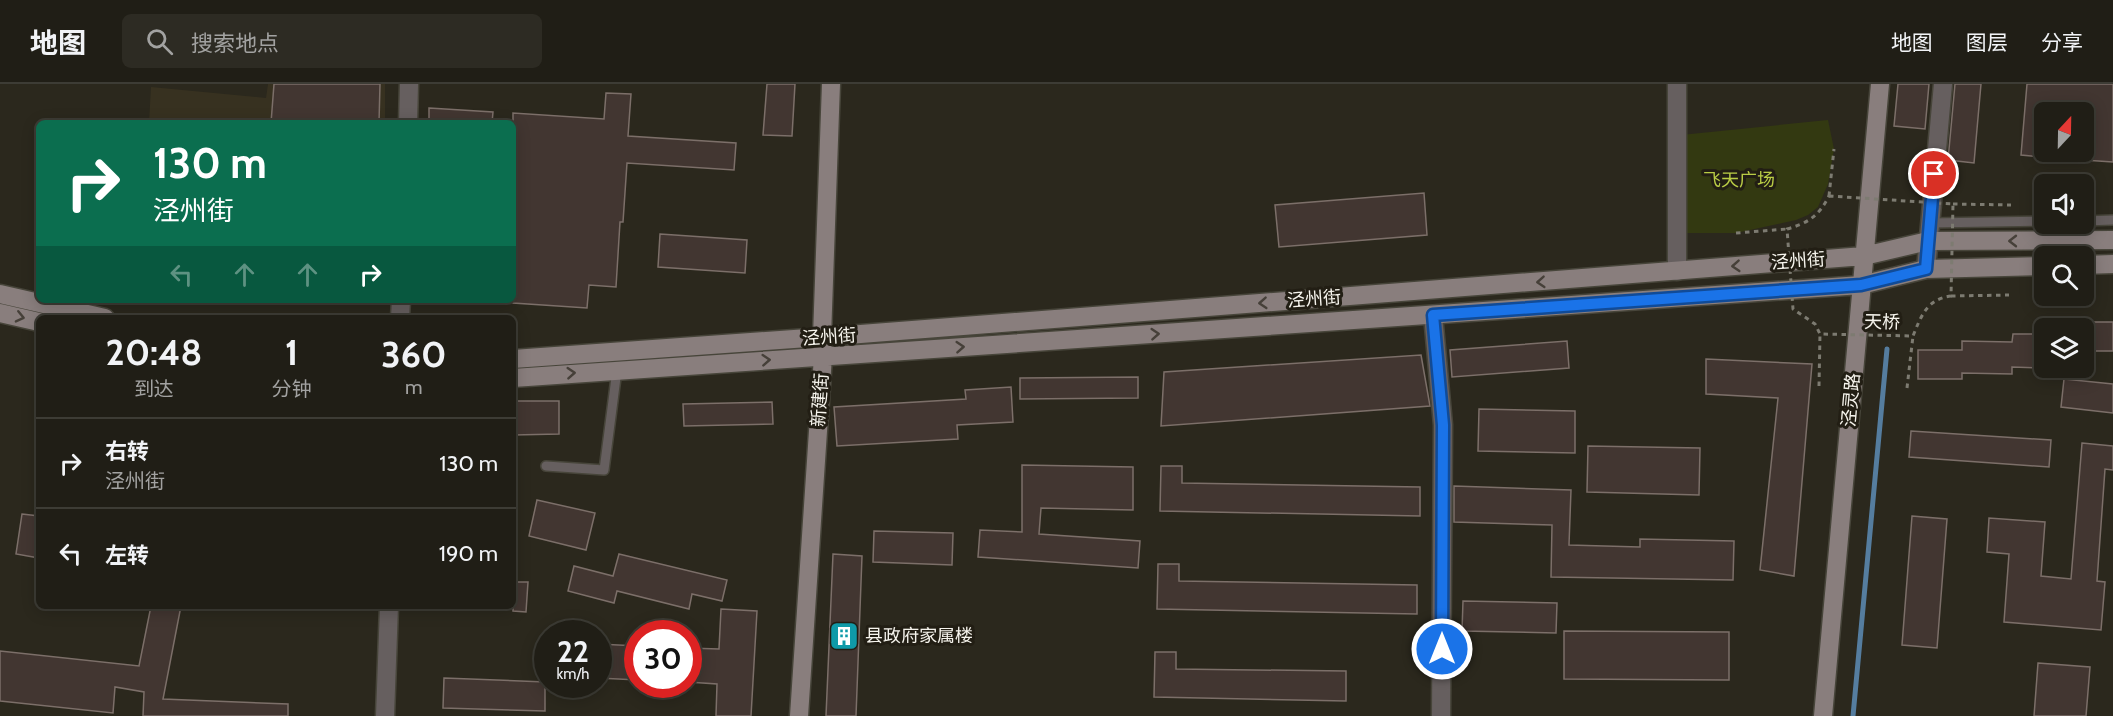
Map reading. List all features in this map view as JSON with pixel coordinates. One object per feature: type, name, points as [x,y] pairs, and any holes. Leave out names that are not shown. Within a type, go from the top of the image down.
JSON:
[{"type":"main road","name":"新建街","points":[[799,716],[823,356],[831,84]]},
{"type":"main road","name":"泾灵路","points":[[1823,716],[1880,84]]},
{"type":"main road","name":"泾州街","points":[[516,359],[1864,256],[1929,232],[2113,240]]},
{"type":"main road","points":[[2094,265],[2113,264]]},
{"type":"main road","name":"泾州街","points":[[516,378],[1861,285],[1926,269],[2034,266]]},
{"type":"main road","points":[[0,294],[36,302]]},
{"type":"main road","points":[[39,303],[92,315]]},
{"type":"main road","points":[[0,313],[36,321]]},
{"type":"street","points":[[408,120],[409,84]]},
{"type":"street","points":[[1677,84],[1677,271]]},
{"type":"street","points":[[1926,269],[1943,84]]},
{"type":"street","points":[[1433,315],[1443,425],[1441,716]]},
{"type":"street","points":[[385,716],[389,609]]},
{"type":"lane","points":[[2094,221],[2113,220]]},
{"type":"lane","points":[[1929,232],[2034,222]]},
{"type":"lane","points":[[546,466],[604,470],[617,370]]},
{"type":"path","points":[[1736,233],[1787,229],[1803,225],[1814,218],[1829,196],[1834,149]]},
{"type":"path","points":[[1829,196],[1953,204],[2011,205]]},
{"type":"path","points":[[1953,204],[1951,296],[2009,295]]},
{"type":"path","points":[[1787,229],[1793,309],[1815,324],[1820,334],[1819,386]]},
{"type":"path","name":"天桥","points":[[1820,334],[1913,336],[1923,312],[1931,303],[1942,297],[1951,296]]},
{"type":"path","points":[[1907,388],[1913,336]]},
{"type":"shaded area","points":[[268,84],[385,84],[385,120],[149,120],[151,87],[266,98]]},
{"type":"green space","name":"飞天广场","points":[[1828,120],[1834,149],[1828,184],[1818,207],[1808,215],[1796,220],[1736,233],[1687,233],[1681,135]]},
{"type":"building","points":[[274,84],[380,84],[379,120],[271,120]]},
{"type":"building","points":[[767,84],[795,84],[792,136],[763,135]]},
{"type":"building","points":[[1898,84],[1929,84],[1925,129],[1894,126]]},
{"type":"building","points":[[1955,84],[1981,84],[1974,163],[1948,160]]},
{"type":"building","points":[[2027,84],[2113,84],[2113,162],[2094,161],[2094,102],[2034,102],[2034,156],[2021,155]]},
{"type":"building","points":[[606,93],[631,94],[628,136],[736,143],[734,170],[627,163],[616,287],[589,285],[587,308],[513,303],[516,303],[516,120],[513,120],[513,113],[604,119]]},
{"type":"building","points":[[429,108],[493,112],[492,120],[429,120]]},
{"type":"building","points":[[1424,193],[1427,235],[1279,247],[1275,205]]},
{"type":"building","points":[[660,234],[747,240],[745,273],[658,267]]},
{"type":"building","points":[[2094,322],[2113,322],[2113,351],[2094,351]]},
{"type":"building","points":[[2013,334],[2034,334],[2034,368],[2012,367],[2012,374],[1962,373],[1962,379],[1918,379],[1918,350],[1962,350],[1962,341],[2012,342]]},
{"type":"building","points":[[1567,341],[1569,368],[1452,377],[1450,350]]},
{"type":"building","points":[[1421,355],[1430,406],[1161,426],[1164,372]]},
{"type":"building","points":[[1706,359],[1812,364],[1794,576],[1760,570],[1778,398],[1706,394]]},
{"type":"building","points":[[1138,377],[1138,398],[1020,399],[1020,378]]},
{"type":"building","points":[[2064,379],[2113,384],[2113,413],[2061,407]]},
{"type":"building","points":[[1011,387],[1013,422],[957,425],[958,439],[837,446],[834,407],[966,399],[965,390]]},
{"type":"building","points":[[516,401],[559,401],[559,434],[516,435]]},
{"type":"building","points":[[772,402],[773,424],[684,426],[683,404]]},
{"type":"building","points":[[1479,409],[1575,411],[1575,453],[1478,451]]},
{"type":"building","points":[[1911,431],[2051,440],[2049,467],[1909,457]]},
{"type":"building","points":[[2082,443],[2113,446],[2113,470],[2105,469],[2097,581],[2105,582],[2101,630],[2004,622],[2009,554],[1987,552],[1989,518],[2045,522],[2041,576],[2071,579]]},
{"type":"building","points":[[1588,446],[1700,448],[1699,495],[1587,492]]},
{"type":"building","points":[[1022,465],[1133,467],[1133,510],[1041,508],[1039,534],[1140,541],[1138,568],[978,557],[980,530],[1022,532]]},
{"type":"building","points":[[1161,466],[1182,466],[1182,483],[1420,487],[1420,516],[1160,511]]},
{"type":"building","points":[[1454,486],[1571,490],[1569,545],[1640,547],[1640,539],[1734,541],[1733,580],[1551,577],[1552,525],[1454,522]]},
{"type":"building","points":[[537,500],[595,513],[586,550],[529,536]]},
{"type":"building","points":[[22,514],[36,516],[36,557],[16,554]]},
{"type":"building","points":[[1912,516],[1947,519],[1937,648],[1902,645]]},
{"type":"building","points":[[874,531],[953,533],[952,565],[873,562]]},
{"type":"building","points":[[619,554],[727,580],[722,601],[692,594],[689,609],[617,591],[614,603],[568,591],[574,566],[613,576]]},
{"type":"building","name":"县政府家属楼","points":[[833,554],[862,556],[856,716],[826,716]]},
{"type":"building","points":[[1158,564],[1179,564],[1179,581],[1417,585],[1417,614],[1157,609]]},
{"type":"building","points":[[516,582],[528,582],[526,612],[513,611],[516,609]]},
{"type":"building","points":[[1463,601],[1557,603],[1556,633],[1462,631]]},
{"type":"building","points":[[150,609],[180,609],[163,699],[288,704],[288,716],[143,716],[144,692],[115,687],[113,713],[0,701],[0,651],[139,666]]},
{"type":"building","points":[[721,609],[757,611],[751,716],[716,716],[717,684],[702,683],[702,648],[719,649]]},
{"type":"building","points":[[1564,631],[1729,632],[1729,680],[1564,679]]},
{"type":"building","points":[[612,645],[624,645],[624,679],[612,679]]},
{"type":"building","points":[[1155,652],[1176,652],[1176,669],[1346,671],[1346,701],[1154,697]]},
{"type":"building","points":[[2038,663],[2090,667],[2086,716],[2034,716]]},
{"type":"building","points":[[444,678],[534,682],[534,698],[545,698],[545,711],[443,708]]},
{"type":"waterway","points":[[1853,716],[1887,349]]},
{"type":"place","name":"县政府家属楼","points":[[844,636]]},
{"type":"route","points":[[1442,649],[1443,425],[1433,315],[1861,285],[1926,269],[1934,174]]}]
